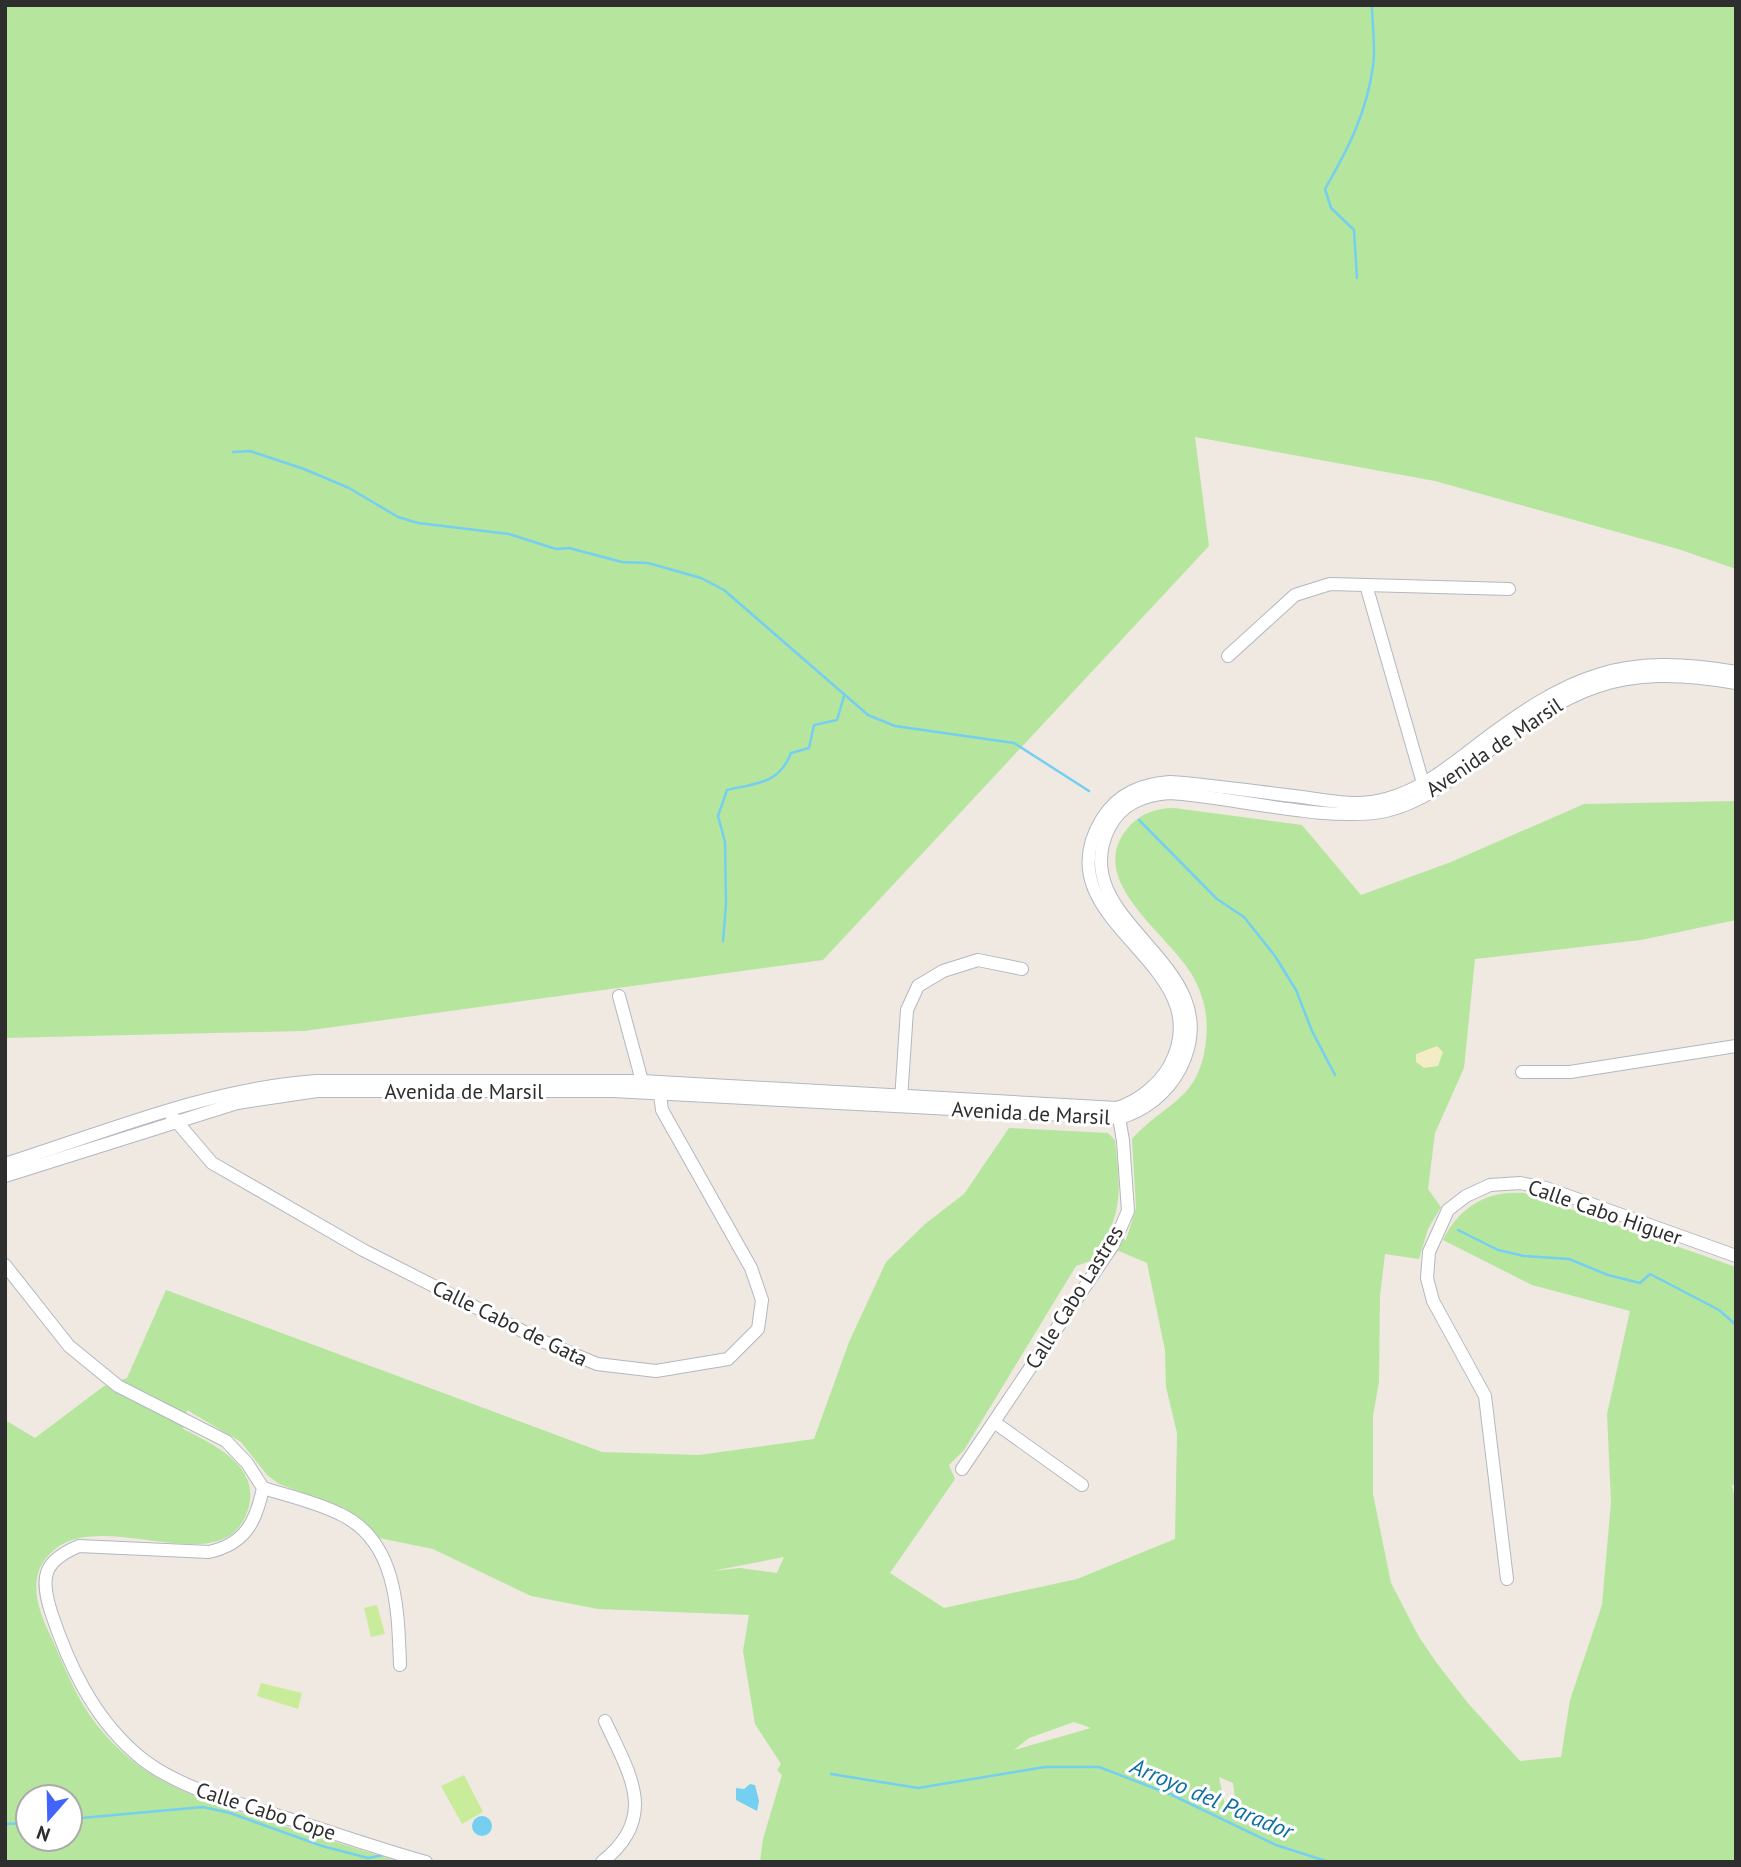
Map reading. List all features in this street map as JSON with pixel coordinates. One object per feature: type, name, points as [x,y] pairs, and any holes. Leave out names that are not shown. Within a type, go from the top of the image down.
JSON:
[{"type":"street","points":[[1228,656],[1295,595],[1330,584],[1509,589]]},
{"type":"street","points":[[1366,585],[1425,790]]},
{"type":"street","name":"Avenida de Marsil","points":[[1425,790],[1532,704],[1580,679],[1605,671],[1667,664],[1736,672]]},
{"type":"street","name":"Avenida de Marsil","points":[[5,1164],[280,1083],[317,1081],[642,1081],[1118,1113],[1158,1081],[1169,1067],[1179,1036],[1175,999],[1162,977],[1102,908],[1089,875],[1091,841],[1113,806],[1135,789],[1170,782],[1362,802],[1385,800],[1425,790],[1537,713],[1608,681],[1667,675],[1736,683]]},
{"type":"street","points":[[901,1100],[907,1010],[918,986],[943,971],[978,960],[1022,969]]},
{"type":"street","points":[[619,996],[642,1081]]},
{"type":"street","points":[[1522,1072],[1570,1072],[1736,1046]]},
{"type":"street","name":"Avenida de Marsil","points":[[5,1176],[172,1117],[237,1103],[317,1091],[660,1094],[901,1100]]},
{"type":"street","name":"Calle Cabo de Gata","points":[[172,1117],[212,1163],[375,1256],[540,1340],[597,1364],[656,1371],[728,1359],[758,1329],[762,1300],[751,1268],[662,1110],[660,1094]]},
{"type":"street","name":"Calle Cabo Lastres","points":[[962,1469],[1112,1245],[1128,1211],[1118,1113]]},
{"type":"street","name":"Calle Cabo Higuer","points":[[1507,1579],[1485,1396],[1433,1301],[1427,1278],[1429,1252],[1448,1210],[1466,1196],[1490,1185],[1520,1183],[1546,1188],[1736,1256]]},
{"type":"street","points":[[5,1265],[69,1346],[118,1386],[226,1441],[247,1463],[263,1488],[343,1515],[363,1530],[388,1566],[398,1603],[400,1665]]},
{"type":"street","points":[[994,1422],[1082,1485]]},
{"type":"street","name":"Calle Cabo Cope","points":[[263,1488],[258,1511],[248,1532],[234,1544],[221,1549],[209,1552],[79,1546],[61,1553],[49,1567],[43,1585],[63,1645],[84,1693],[134,1753],[193,1788],[426,1862]]},
{"type":"street","points":[[602,1862],[622,1846],[635,1822],[637,1808],[634,1789],[605,1721]]},
{"type":"green space","points":[[5,5],[1736,5],[1736,569],[1678,549],[1435,481],[1195,437],[1209,546],[823,960],[304,1031],[5,1038]]},
{"type":"green space","points":[[1736,801],[1736,920],[1641,940],[1475,959],[1464,1068],[1435,1133],[1428,1189],[1441,1207],[1428,1229],[1419,1259],[1385,1254],[1380,1296],[1379,1382],[1373,1416],[1373,1494],[1391,1583],[1419,1637],[1436,1662],[1467,1702],[1520,1761],[1561,1757],[1570,1700],[1602,1605],[1611,1502],[1607,1414],[1630,1311],[1532,1285],[1443,1240],[1457,1218],[1476,1203],[1498,1194],[1524,1193],[1736,1267],[1736,1485],[1732,1485],[1736,1503],[1736,1862],[760,1862],[763,1839],[782,1775],[777,1770],[781,1764],[755,1724],[743,1651],[749,1615],[598,1609],[531,1596],[433,1549],[379,1538],[344,1508],[279,1484],[267,1475],[241,1442],[187,1410],[183,1429],[220,1449],[240,1468],[247,1479],[250,1492],[246,1515],[233,1533],[211,1543],[189,1544],[93,1536],[72,1540],[54,1550],[39,1570],[36,1592],[41,1615],[71,1682],[97,1725],[134,1762],[155,1776],[224,1807],[400,1862],[5,1862],[5,1420],[35,1438],[104,1386],[127,1378],[166,1290],[602,1452],[699,1455],[814,1439],[849,1342],[886,1262],[925,1224],[964,1194],[1009,1128],[1108,1133],[1115,1140],[1119,1191],[1115,1215],[1105,1240],[1116,1236],[1126,1240],[1136,1208],[1132,1139],[1189,1088],[1197,1076],[1207,1031],[1204,1005],[1191,973],[1134,905],[1122,886],[1116,867],[1117,848],[1127,829],[1137,819],[1160,809],[1174,808],[1302,825],[1361,895],[1451,862],[1584,804]],"holes":[[[1119,1251],[1147,1263],[1165,1350],[1166,1387],[1177,1433],[1175,1539],[1077,1579],[944,1608],[890,1573],[955,1479],[949,1465],[964,1450],[1076,1266]],[[784,1557],[777,1573],[740,1568],[712,1571]],[[1074,1722],[1091,1728],[1014,1750],[1029,1738]],[[1219,1777],[1233,1783],[1236,1805],[1226,1811]]]},
{"type":"green space","points":[[377,1605],[385,1634],[371,1637],[364,1608]]},
{"type":"green space","points":[[261,1683],[302,1693],[298,1709],[257,1696]]},
{"type":"green space","points":[[464,1775],[483,1812],[462,1824],[441,1786]]},
{"type":"sand","points":[[1437,1046],[1443,1052],[1438,1066],[1424,1068],[1416,1062],[1416,1054]]},
{"type":"water","points":[[750,1784],[755,1785],[759,1801],[757,1811],[736,1800],[736,1788],[744,1789]]},
{"type":"water","points":[[482,1816],[489,1819],[492,1826],[489,1833],[482,1836],[475,1833],[472,1826],[475,1819]]},
{"type":"waterway","points":[[336,5],[341,5]]},
{"type":"waterway","points":[[1357,278],[1354,230],[1331,208],[1325,189],[1349,145],[1366,99],[1374,59],[1372,5]]},
{"type":"waterway","points":[[233,452],[250,451],[304,469],[349,488],[398,517],[418,523],[509,534],[556,549],[569,548],[622,562],[648,563],[701,578],[724,590],[868,715],[895,726],[1014,743],[1089,791]]},
{"type":"waterway","points":[[723,941],[726,904],[725,842],[718,816],[727,790],[766,780],[780,771],[791,753],[809,748],[814,725],[837,720],[844,696]]},
{"type":"waterway","points":[[1139,820],[1217,899],[1244,917],[1275,956],[1296,990],[1312,1031],[1335,1075]]},
{"type":"waterway","points":[[1458,1230],[1498,1250],[1524,1256],[1569,1259],[1608,1275],[1640,1283],[1650,1274],[1719,1310],[1736,1325]]},
{"type":"waterway","name":"Arroyo del Parador","points":[[831,1774],[918,1788],[1045,1767],[1099,1767],[1172,1795],[1276,1845],[1329,1862]]},
{"type":"waterway","name":"Arroyo del Parador","points":[[84,1818],[203,1807],[230,1813],[322,1846],[368,1858],[384,1855]]},
{"type":"waterway","name":"Arroyo del Parador","points":[[5,1824],[14,1824]]}]
